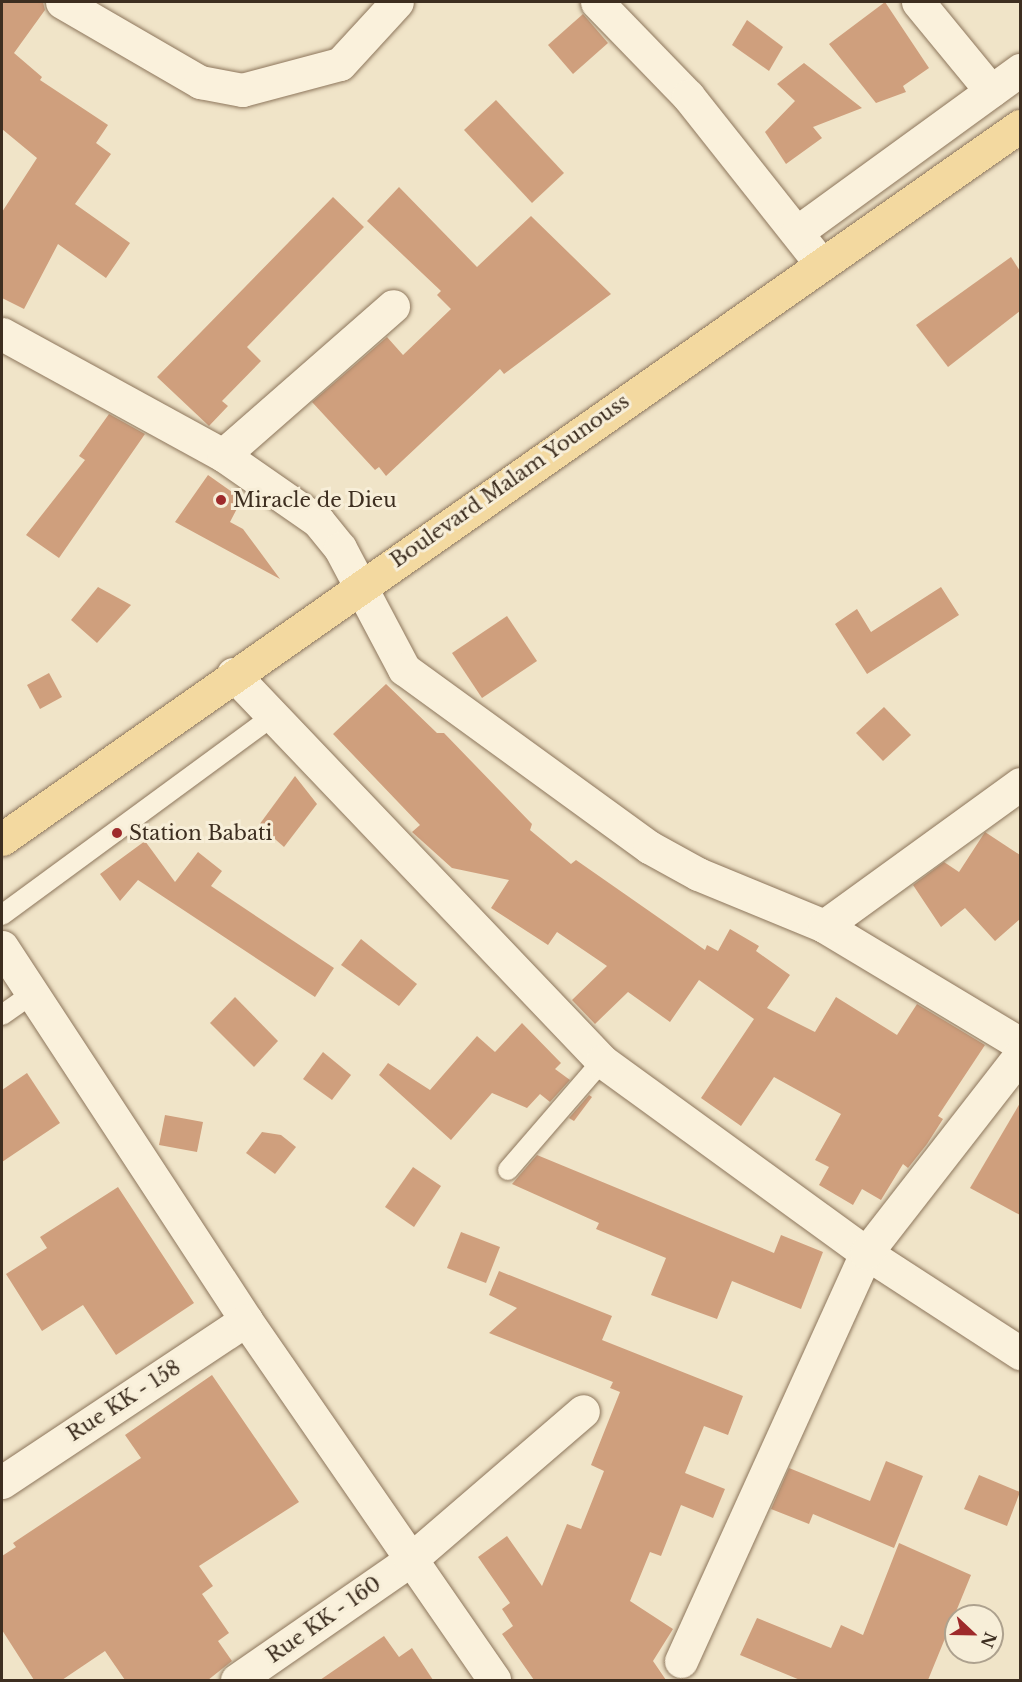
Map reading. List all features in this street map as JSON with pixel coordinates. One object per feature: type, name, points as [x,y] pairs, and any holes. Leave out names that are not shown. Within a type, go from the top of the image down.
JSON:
[{"type":"main road","name":"Boulevard Malam Younouss","points":[[2,839],[233,674],[1020,126]]},
{"type":"street","points":[[62,2],[200,82],[242,90],[340,64],[397,2]]},
{"type":"street","points":[[597,2],[688,96],[821,264]]},
{"type":"street","points":[[918,2],[991,91]]},
{"type":"street","points":[[797,232],[1020,70]]},
{"type":"street","points":[[223,456],[393,306]]},
{"type":"street","points":[[2,333],[223,456],[318,521],[360,586],[396,658],[435,693],[649,847],[708,879],[824,926],[1020,1044]]},
{"type":"street","points":[[233,674],[270,718],[602,1061],[866,1253],[1020,1353]]},
{"type":"street","points":[[824,926],[1020,784]]},
{"type":"street","points":[[2,947],[246,1320],[494,1680]]},
{"type":"street","points":[[681,1660],[866,1253],[1020,1054]]},
{"type":"street","name":"Rue KK - 158","points":[[2,1482],[246,1320]]},
{"type":"street","name":"Rue KK - 160","points":[[237,1680],[410,1560],[583,1412]]},
{"type":"lane","points":[[2,915],[270,718]]},
{"type":"lane","points":[[2,1015],[32,994]]},
{"type":"lane","points":[[508,1170],[602,1061]]},
{"type":"building","points":[[2,2],[43,2],[45,10],[14,53],[42,77],[40,80],[108,125],[96,143],[111,154],[75,204],[130,243],[106,278],[58,244],[24,309],[2,298],[2,212],[37,158],[2,129]]},
{"type":"building","points":[[885,2],[929,68],[903,86],[906,92],[876,103],[829,44]]},
{"type":"building","points":[[583,14],[608,43],[573,74],[548,45]]},
{"type":"building","points":[[747,20],[783,47],[769,71],[732,45]]},
{"type":"building","points":[[804,63],[862,108],[813,127],[822,138],[786,164],[765,132],[795,101],[777,84]]},
{"type":"building","points":[[496,100],[564,173],[532,203],[464,130]]},
{"type":"building","points":[[399,187],[477,267],[531,216],[611,294],[504,374],[500,369],[386,476],[379,467],[375,470],[312,402],[387,337],[403,355],[451,309],[437,295],[441,291],[367,221]]},
{"type":"building","points":[[333,197],[364,227],[247,347],[261,361],[222,401],[228,406],[209,426],[157,377]]},
{"type":"building","points":[[1011,257],[1020,271],[1020,311],[948,367],[916,325]]},
{"type":"building","points":[[109,414],[145,434],[59,558],[26,535],[85,460],[79,456]]},
{"type":"building","points":[[208,475],[242,499],[230,522],[243,529],[280,579],[175,522]]},
{"type":"building","points":[[98,587],[131,605],[97,643],[71,620]]},
{"type":"building","points":[[941,587],[959,615],[867,674],[835,624],[857,609],[871,632]]},
{"type":"building","points":[[507,616],[537,661],[482,698],[452,653]]},
{"type":"building","points":[[49,673],[62,697],[40,709],[27,685]]},
{"type":"building","points":[[386,684],[437,733],[444,733],[532,824],[530,830],[571,864],[576,860],[705,950],[707,945],[718,951],[730,929],[759,946],[756,951],[790,975],[767,1008],[815,1032],[836,997],[897,1035],[917,1004],[985,1045],[938,1116],[943,1119],[927,1144],[908,1168],[903,1164],[881,1200],[862,1189],[853,1205],[819,1185],[829,1167],[815,1160],[841,1114],[774,1077],[741,1126],[701,1098],[754,1019],[699,980],[670,1022],[628,992],[595,1024],[572,1000],[607,966],[557,932],[548,945],[491,908],[509,880],[452,868],[412,832],[420,825],[333,734]]},
{"type":"building","points":[[884,707],[911,735],[883,761],[856,733]]},
{"type":"building","points":[[295,776],[317,804],[284,847],[259,825]]},
{"type":"building","points":[[985,832],[1020,855],[1020,919],[995,941],[965,908],[941,927],[913,885],[944,862],[959,872]]},
{"type":"building","points":[[145,841],[175,882],[198,852],[222,871],[211,886],[334,968],[315,997],[138,880],[120,901],[100,874]]},
{"type":"building","points":[[361,939],[417,984],[399,1006],[341,965]]},
{"type":"building","points":[[235,997],[278,1041],[254,1067],[210,1023]]},
{"type":"building","points":[[522,1023],[561,1063],[555,1069],[570,1080],[550,1102],[540,1094],[527,1108],[492,1093],[451,1140],[379,1075],[388,1063],[430,1090],[477,1036],[495,1052]]},
{"type":"building","points":[[323,1052],[351,1075],[332,1100],[303,1079]]},
{"type":"building","points":[[27,1073],[60,1123],[2,1162],[2,1090]]},
{"type":"building","points":[[589,1095],[592,1097],[574,1121],[569,1118]]},
{"type":"building","points":[[1020,1103],[1020,1215],[970,1188]]},
{"type":"building","points":[[165,1115],[203,1122],[197,1152],[159,1145]]},
{"type":"building","points":[[262,1132],[281,1135],[296,1147],[275,1174],[246,1153]]},
{"type":"building","points":[[537,1155],[774,1253],[781,1235],[823,1252],[801,1309],[732,1281],[717,1319],[651,1295],[666,1258],[596,1229],[599,1223],[512,1184]]},
{"type":"building","points":[[413,1167],[441,1186],[414,1227],[385,1207]]},
{"type":"building","points":[[118,1187],[194,1303],[116,1355],[83,1305],[42,1331],[6,1274],[47,1248],[40,1237]]},
{"type":"building","points":[[461,1232],[500,1247],[486,1283],[447,1268]]},
{"type":"building","points":[[499,1271],[612,1316],[602,1340],[743,1396],[728,1435],[704,1426],[685,1473],[725,1489],[713,1518],[681,1505],[661,1556],[650,1552],[630,1601],[673,1629],[653,1661],[666,1680],[534,1680],[502,1634],[513,1626],[502,1609],[510,1603],[478,1557],[507,1536],[542,1586],[567,1524],[581,1529],[604,1471],[591,1465],[620,1392],[610,1388],[613,1382],[489,1333],[517,1308],[489,1295]]},
{"type":"building","points":[[212,1375],[299,1502],[199,1566],[213,1586],[202,1594],[229,1633],[218,1641],[232,1661],[208,1680],[125,1680],[105,1651],[62,1680],[34,1680],[2,1630],[2,1556],[16,1547],[13,1543],[141,1458],[125,1435]]},
{"type":"building","points":[[886,1461],[923,1476],[894,1548],[813,1514],[809,1524],[771,1509],[789,1468],[870,1501]]},
{"type":"building","points":[[979,1475],[1020,1492],[1007,1526],[964,1509]]},
{"type":"building","points":[[899,1543],[971,1575],[959,1604],[944,1604],[944,1641],[928,1680],[800,1680],[740,1655],[757,1618],[831,1648],[841,1625],[863,1635]]},
{"type":"building","points":[[384,1636],[399,1657],[412,1648],[433,1680],[320,1680]]},
{"type":"place","name":"Miracle de Dieu","points":[[221,500]]},
{"type":"place","name":"Station Babati","points":[[117,833]]}]
